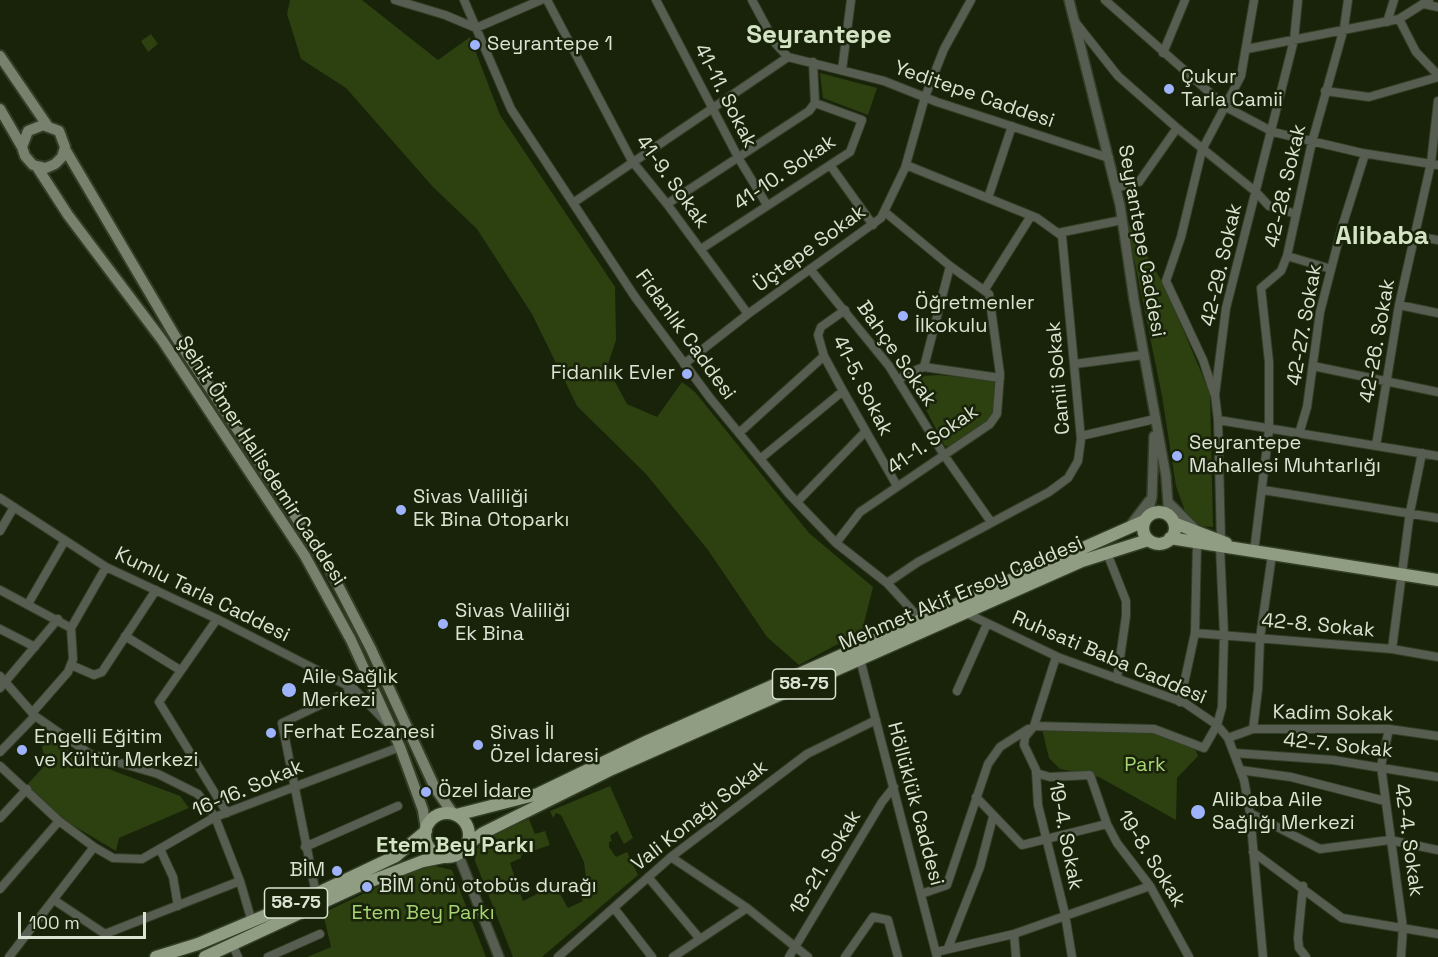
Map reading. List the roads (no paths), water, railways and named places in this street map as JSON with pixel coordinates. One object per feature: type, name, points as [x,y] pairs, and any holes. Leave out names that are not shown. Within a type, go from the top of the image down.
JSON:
[{"type":"main road","points":[[0,56],[47,125],[61,133],[65,149],[55,164],[48,167],[37,167],[26,158],[0,109]]},
{"type":"main road","points":[[22,147],[28,131],[35,126],[47,125]]},
{"type":"main road","name":"Şehit Ömer Halisdemir Caddesi","points":[[65,149],[175,336],[327,564],[371,650],[435,788],[455,815]]},
{"type":"main road","name":"Şehit Ömer Halisdemir Caddesi","points":[[37,167],[68,215],[162,340],[305,556],[351,640],[387,723],[400,747],[423,810],[426,830]]},
{"type":"main road","points":[[1172,520],[1174,533],[1161,544],[1148,540],[1143,532],[1146,519],[1158,512],[1172,520],[1199,539]]},
{"type":"main road","name":"Mehmet Akif Ersoy Caddesi","points":[[455,815],[538,794],[648,741],[1146,519]]},
{"type":"main road","points":[[1170,538],[1199,539],[1272,555],[1438,580]]},
{"type":"main road","name":"Mehmet Akif Ersoy Caddesi","points":[[462,850],[483,833],[612,770],[964,612],[1107,553],[1148,540]]},
{"type":"main road","points":[[447,813],[455,815],[466,825],[469,839],[462,850],[443,857],[431,850],[427,844],[426,830],[434,818],[447,813]]},
{"type":"main road","name":"58-75","points":[[156,957],[198,944],[316,894],[396,856],[426,830]]},
{"type":"main road","name":"58-75","points":[[205,957],[358,886],[423,861],[443,857]]},
{"type":"street","points":[[395,0],[444,15],[476,28],[541,0]]},
{"type":"street","name":"Fidanlık Caddesi","points":[[464,0],[511,109],[635,297],[684,364],[797,502],[836,543],[887,583],[921,620]]},
{"type":"street","name":"41-9. Sokak","points":[[547,0],[632,161],[667,204],[748,314]]},
{"type":"street","name":"41-11. Sokak","points":[[656,0],[739,159],[767,205]]},
{"type":"street","points":[[573,203],[788,57],[775,43],[752,0]]},
{"type":"street","points":[[842,70],[851,0]]},
{"type":"street","name":"Üçtepe Sokak","points":[[684,364],[748,314],[873,225],[885,212],[906,165],[925,97],[944,49],[971,0]]},
{"type":"street","name":"Seyrantepe Caddesi","points":[[1069,0],[1116,188],[1172,520]]},
{"type":"street","points":[[1105,0],[1226,107],[1273,132],[1365,154],[1434,164]]},
{"type":"street","points":[[1163,53],[1185,0]]},
{"type":"street","points":[[1215,394],[1203,360],[1166,281],[1181,237],[1202,150],[1241,76],[1254,0]]},
{"type":"street","name":"42-29. Sokak","points":[[1218,725],[1222,707],[1224,635],[1218,420],[1215,394],[1226,308],[1273,132],[1294,40],[1298,0]]},
{"type":"street","name":"42-28. Sokak","points":[[1250,551],[1263,490],[1269,430],[1269,362],[1261,288],[1281,271],[1287,256],[1312,142],[1344,28],[1348,0]]},
{"type":"street","points":[[1387,22],[1394,0]]},
{"type":"street","points":[[1247,49],[1344,28],[1399,19],[1426,2],[1438,7]]},
{"type":"street","points":[[1325,91],[1370,97],[1438,76],[1416,52],[1399,19]]},
{"type":"street","points":[[1075,23],[1118,76],[1202,150],[1256,192],[1269,206],[1296,214]]},
{"type":"street","name":"Yeditepe Caddesi","points":[[788,57],[884,81],[925,97],[1109,158]]},
{"type":"street","points":[[667,204],[739,159],[809,111],[815,103],[813,63]]},
{"type":"street","name":"42-26. Sokak","points":[[1376,446],[1399,305],[1434,164],[1438,101]]},
{"type":"street","name":"41-10. Sokak","points":[[700,249],[850,152],[862,120],[815,103]]},
{"type":"street","points":[[987,198],[1012,126]]},
{"type":"street","points":[[1116,188],[1139,182],[1177,128]]},
{"type":"street","name":"42-27. Sokak","points":[[1299,434],[1307,407],[1320,312],[1330,269],[1365,154]]},
{"type":"street","points":[[830,165],[873,225]]},
{"type":"street","points":[[906,165],[1031,216],[1058,233],[1122,220]]},
{"type":"street","points":[[885,212],[950,266],[985,290],[1031,216]]},
{"type":"street","name":"Camii Sokak","points":[[887,583],[918,562],[1049,492],[1068,478],[1078,461],[1081,436],[1076,364],[1062,236],[1058,233]]},
{"type":"street","points":[[1415,236],[1438,240]]},
{"type":"street","points":[[1287,256],[1330,269]]},
{"type":"street","points":[[924,367],[950,266]]},
{"type":"street","name":"Bahçe Sokak","points":[[810,269],[845,310],[898,381],[944,455],[991,522]]},
{"type":"street","name":"41-1. Sokak","points":[[836,543],[860,512],[990,424],[997,414],[1000,378],[989,294],[985,290]]},
{"type":"street","points":[[1399,305],[1438,314]]},
{"type":"street","name":"41-5. Sokak","points":[[845,310],[821,327],[818,335],[824,356],[897,486]]},
{"type":"street","points":[[1076,364],[1143,355]]},
{"type":"street","points":[[739,433],[824,356]]},
{"type":"street","points":[[1313,366],[1438,392]]},
{"type":"street","points":[[898,381],[906,374],[924,367],[1000,378]]},
{"type":"street","points":[[760,459],[843,391]]},
{"type":"street","points":[[1081,436],[1155,419]]},
{"type":"street","name":"Seyrantepe Caddesi","points":[[1146,519],[1152,497],[1155,419]]},
{"type":"street","points":[[1218,420],[1438,456]]},
{"type":"street","points":[[797,502],[866,432]]},
{"type":"street","points":[[1392,649],[1400,574],[1422,453]]},
{"type":"street","points":[[1263,490],[1438,518]]},
{"type":"street","points":[[1130,526],[1152,497]]},
{"type":"street","name":"Kumlu Tarla Caddesi","points":[[0,498],[64,542],[106,567],[217,619],[354,689],[387,723]]},
{"type":"street","points":[[1168,502],[1199,539],[1195,633],[1180,702]]},
{"type":"street","points":[[0,531],[14,507]]},
{"type":"street","points":[[28,604],[64,542]]},
{"type":"street","points":[[1107,553],[1126,601],[1117,680]]},
{"type":"street","points":[[1253,729],[1258,689],[1260,638],[1272,555]]},
{"type":"street","points":[[0,752],[58,687],[71,665],[73,659],[71,628],[106,567]]},
{"type":"street","points":[[0,590],[58,619],[71,628]]},
{"type":"street","points":[[71,665],[94,675],[102,672],[156,590]]},
{"type":"street","name":"Ruhsati Baba Caddesi","points":[[964,612],[1056,657],[1180,702],[1218,725],[1228,738],[1234,753],[1250,813],[1263,957]]},
{"type":"street","points":[[58,619],[2,682],[34,715],[90,754],[159,774],[198,794],[215,817],[240,881],[252,922]]},
{"type":"street","points":[[217,619],[159,702],[227,813]]},
{"type":"street","points":[[957,691],[987,624]]},
{"type":"street","points":[[0,629],[35,647]]},
{"type":"street","name":"42-8. Sokak","points":[[1195,633],[1392,649],[1438,657]]},
{"type":"street","points":[[125,636],[180,670]]},
{"type":"street","points":[[1034,726],[1056,657]]},
{"type":"street","name":"Höllüklük Caddesi","points":[[860,659],[936,955]]},
{"type":"street","points":[[316,894],[282,723],[354,689]]},
{"type":"street","name":"Vali Konağı Sokak","points":[[561,956],[671,856],[807,754],[876,720]]},
{"type":"street","points":[[921,894],[947,885],[988,764],[1000,747],[1034,726],[1155,729],[1204,748],[1218,725]]},
{"type":"street","name":"19-4. Sokak","points":[[1034,726],[1025,737],[1024,745],[1036,773],[1045,841],[1065,914],[1072,957]]},
{"type":"street","name":"Kadim Sokak","points":[[1228,738],[1253,729],[1389,729],[1438,736]]},
{"type":"street","name":"42-4. Sokak","points":[[1389,729],[1381,766],[1403,928],[1401,957]]},
{"type":"street","name":"16-16. Sokak","points":[[0,766],[59,821],[94,847],[112,858],[142,859],[215,817],[400,747]]},
{"type":"street","name":"42-7. Sokak","points":[[1234,753],[1381,766],[1438,777]]},
{"type":"street","points":[[1240,770],[1291,777],[1385,801]]},
{"type":"street","name":"19-8. Sokak","points":[[1036,773],[1050,777],[1090,775],[1107,825],[1128,859],[1150,886],[1190,957]]},
{"type":"street","name":"18-21. Sokak","points":[[789,957],[882,802],[894,787]]},
{"type":"street","points":[[0,818],[27,789]]},
{"type":"street","points":[[976,797],[1022,845],[1107,825]]},
{"type":"street","points":[[305,847],[398,806]]},
{"type":"street","points":[[1250,813],[1320,849],[1390,840],[1438,850]]},
{"type":"street","points":[[948,948],[980,867],[993,817]]},
{"type":"street","points":[[0,889],[59,821]]},
{"type":"street","points":[[9,957],[94,847]]},
{"type":"street","points":[[160,849],[173,877],[178,906]]},
{"type":"street","points":[[462,850],[499,957]]},
{"type":"street","points":[[1253,852],[1303,886],[1341,918],[1438,934]]},
{"type":"street","points":[[671,856],[747,908],[808,957]]},
{"type":"street","points":[[648,877],[700,939]]},
{"type":"street","points":[[54,900],[105,934],[240,881]]},
{"type":"street","points":[[936,955],[948,948],[1014,934],[1065,914],[1150,886]]},
{"type":"street","points":[[1303,886],[1298,938],[1299,948],[1306,957]]},
{"type":"street","points":[[614,908],[652,957]]},
{"type":"street","points":[[673,957],[747,908]]},
{"type":"street","points":[[845,957],[873,917],[888,920],[898,957]]},
{"type":"street","points":[[268,957],[320,934]]},
{"type":"street","points":[[1014,934],[1016,957]]},
{"type":"street","points":[[232,944],[238,957]]},
{"type":"place","name":"Seyrantepe 1","points":[[475,45]]},
{"type":"place","name":"Çukur Tarla Camii","points":[[1169,89]]},
{"type":"place","name":"Öğretmenler İlkokulu","points":[[903,316]]},
{"type":"place","name":"Fidanlık Evler","points":[[687,374]]},
{"type":"place","name":"Seyrantepe Mahallesi Muhtarlığı","points":[[1177,456]]},
{"type":"place","name":"Sivas Valiliği Ek Bina Otoparkı","points":[[401,510]]},
{"type":"place","name":"Sivas Valiliği Ek Bina","points":[[443,624]]},
{"type":"place","name":"Aile Sağlık Merkezi","points":[[289,690]]},
{"type":"place","name":"Ferhat Eczanesi","points":[[271,733]]},
{"type":"place","name":"Sivas İl Özel İdaresi","points":[[478,745]]},
{"type":"place","name":"Engelli Eğitim ve Kültür Merkezi","points":[[22,750]]},
{"type":"place","name":"Özel İdare","points":[[426,792]]},
{"type":"place","name":"Alibaba Aile Sağlığı Merkezi","points":[[1198,812]]},
{"type":"place","name":"BİM","points":[[337,871]]},
{"type":"place","name":"BİM önü otobüs durağı","points":[[367,887]]},
{"type":"district","name":"Seyrantepe","points":[[819,36]]},
{"type":"district","name":"Alibaba","points":[[1382,237]]},
{"type":"district","name":"Etem Bey Parkı","points":[[455,846]]},
{"type":"park label","name":"Park","points":[[1145,766]]}]
